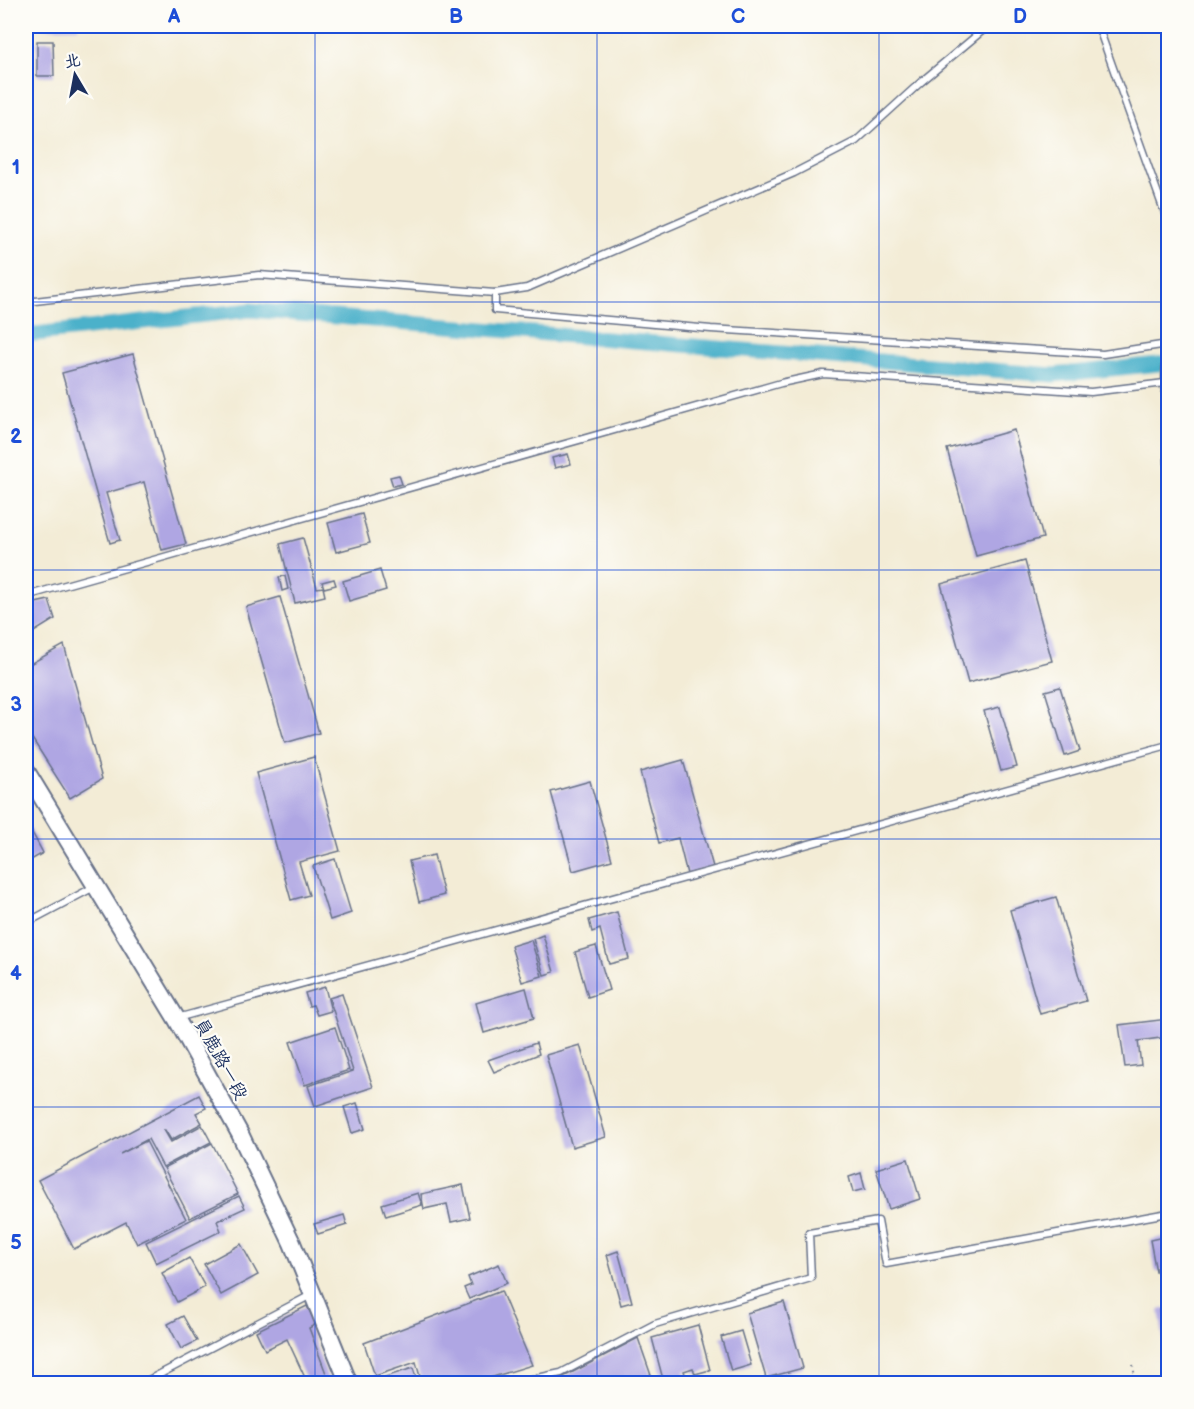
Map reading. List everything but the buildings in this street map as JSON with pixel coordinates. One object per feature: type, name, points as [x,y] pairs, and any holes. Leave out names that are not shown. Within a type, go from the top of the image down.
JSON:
[{"type":"main road","name":"員鹿路一段","points":[[26,771],[176,1018],[240,1134],[292,1243],[349,1383]]},
{"type":"lane","points":[[26,302],[259,275],[495,293],[527,288],[794,173],[856,141],[988,26]]},
{"type":"lane","points":[[1098,26],[1168,222]]},
{"type":"lane","points":[[495,293],[495,310],[711,329],[1103,354],[1167,344],[1168,463]]},
{"type":"lane","points":[[26,596],[770,386],[823,374],[1090,392],[1167,383]]},
{"type":"lane","points":[[176,1018],[1168,745]]},
{"type":"lane","points":[[26,923],[95,886]]},
{"type":"lane","points":[[509,1383],[561,1373],[655,1324],[811,1278],[809,1233],[878,1221],[886,1264],[1168,1213]]},
{"type":"lane","points":[[141,1383],[313,1294]]},
{"type":"path","points":[[1133,1365],[1136,1383]]},
{"type":"waterway","points":[[26,335],[250,310],[1053,375],[1168,363]]}]
